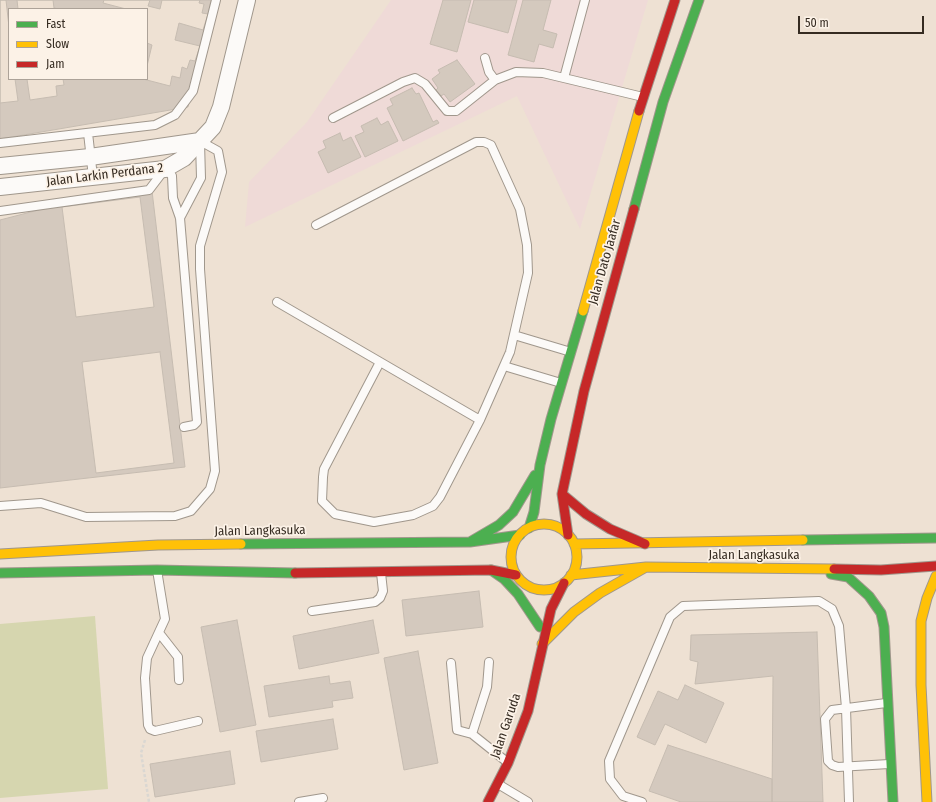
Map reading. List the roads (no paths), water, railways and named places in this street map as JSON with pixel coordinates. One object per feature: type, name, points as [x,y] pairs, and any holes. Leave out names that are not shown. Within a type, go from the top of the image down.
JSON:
[{"type":"main road","name":"Jalan Dato Jaafar","points":[[529,528],[534,512],[540,465],[562,383],[643,97],[675,0]]},
{"type":"main road","name":"Jalan Dato Jaafar","points":[[568,535],[562,494],[584,391],[663,102],[699,0]]},
{"type":"main road","points":[[470,542],[499,525],[513,512],[540,465]]},
{"type":"main road","points":[[562,494],[586,514],[610,529],[645,544]]},
{"type":"main road","points":[[539,525],[550,525],[560,528],[568,535],[574,544],[577,555],[576,566],[564,583],[554,588],[544,590],[533,588],[524,583],[516,575],[512,565],[511,555],[514,544],[520,535],[529,528],[539,525]]},
{"type":"main road","name":"Jalan Langkasuka","points":[[0,554],[158,545],[470,542],[520,535]]},
{"type":"main road","points":[[574,544],[936,538]]},
{"type":"main road","name":"Jalan Langkasuka","points":[[571,575],[646,567],[881,570],[936,566]]},
{"type":"main road","points":[[542,644],[574,612],[600,593],[646,567]]},
{"type":"main road","points":[[798,568],[848,577],[869,596],[881,613],[884,627],[893,802]]},
{"type":"main road","points":[[0,573],[157,570],[295,573],[491,570],[516,575]]},
{"type":"main road","points":[[491,570],[504,578],[518,594],[540,628]]},
{"type":"main road","points":[[927,802],[921,685],[922,621],[926,598],[936,576]]},
{"type":"main road","name":"Jalan Garuda","points":[[524,583],[537,612],[540,628],[539,655]]},
{"type":"main road","name":"Jalan Garuda","points":[[488,802],[508,763],[528,711],[539,655],[551,609],[564,583]]},
{"type":"street","name":"Jalan Larkin Perdana 2","points":[[0,187],[165,169],[184,158],[213,127],[221,107],[247,0]]},
{"type":"street","name":"Jalan Larkin Perdana 2","points":[[0,166],[90,157],[200,141]]},
{"type":"lane","points":[[0,143],[155,125],[175,115],[194,92],[216,0]]},
{"type":"lane","points":[[564,78],[585,0]]},
{"type":"lane","points":[[485,58],[489,72],[495,80]]},
{"type":"lane","points":[[333,118],[403,82],[415,78],[425,84],[447,111],[456,111],[495,80],[516,72],[543,73],[643,97]]},
{"type":"lane","points":[[88,133],[93,177]]},
{"type":"lane","points":[[180,218],[201,178],[200,141]]},
{"type":"lane","points":[[0,506],[41,503],[86,518],[175,516],[191,511],[210,489],[215,471],[200,246],[222,172],[218,152],[200,141]]},
{"type":"lane","points":[[316,224],[476,142],[484,142],[491,145],[520,209],[527,245],[528,274],[510,352],[480,420],[440,497],[433,506],[414,515],[374,522],[335,514],[322,501],[324,469],[380,362]]},
{"type":"lane","points":[[0,211],[149,190],[165,169],[172,176],[173,198],[180,218],[197,422],[194,425],[184,426]]},
{"type":"lane","points":[[277,302],[480,420]]},
{"type":"lane","points":[[514,335],[572,352]]},
{"type":"lane","points":[[504,366],[562,383]]},
{"type":"lane","points":[[157,570],[165,619],[160,634],[147,658],[145,678],[148,725],[150,729],[155,731],[198,721]]},
{"type":"lane","points":[[312,611],[375,602],[380,598],[383,591],[381,572]]},
{"type":"lane","points":[[642,802],[623,796],[610,779],[609,761],[670,617],[683,606],[819,601],[832,609],[839,626],[846,708],[849,802]]},
{"type":"lane","points":[[160,634],[178,657],[179,680]]},
{"type":"lane","points":[[472,734],[487,687],[489,662]]},
{"type":"lane","points":[[451,663],[457,730],[472,734],[508,763]]},
{"type":"lane","points":[[887,703],[832,710],[825,719],[828,761],[832,765],[838,767],[890,764]]},
{"type":"lane","points":[[497,784],[528,802]]},
{"type":"lane","points":[[299,802],[323,798]]}]
